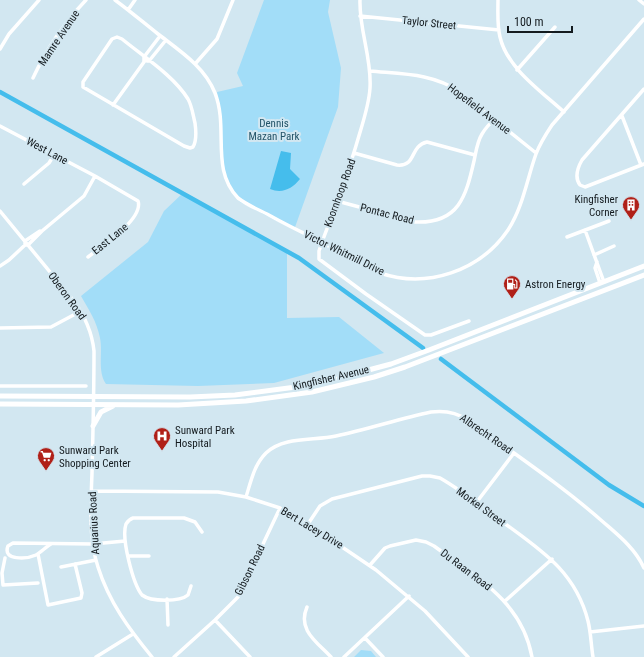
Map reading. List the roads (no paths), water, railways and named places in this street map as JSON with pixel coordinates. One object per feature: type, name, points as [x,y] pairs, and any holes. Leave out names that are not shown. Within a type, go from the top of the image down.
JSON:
[{"type":"street","points":[[0,48],[2,43],[39,0]]},
{"type":"street","name":"Mamre Avenue","points":[[33,78],[47,53],[72,16],[86,0]]},
{"type":"street","name":"Victor Whitmill Drive","points":[[115,0],[195,64],[212,85],[220,108],[222,166],[226,182],[243,202],[374,270],[400,277],[429,278],[448,275],[481,258],[497,244],[508,230],[519,207],[536,153],[549,128],[644,19]]},
{"type":"street","points":[[128,10],[135,0]]},
{"type":"street","points":[[195,64],[217,39],[233,0]]},
{"type":"street","name":"Koornhoop Road","points":[[360,0],[360,16],[370,71],[368,102],[354,153],[322,242],[319,255],[320,261],[422,334],[431,335],[469,321]]},
{"type":"street","points":[[498,0],[498,30],[509,59],[517,70],[564,112]]},
{"type":"street","points":[[639,0],[644,4]]},
{"type":"street","name":"Taylor Street","points":[[360,16],[498,30]]},
{"type":"street","points":[[517,70],[556,27]]},
{"type":"street","points":[[113,104],[144,62],[144,57],[160,36]]},
{"type":"street","points":[[115,37],[122,40],[144,57],[172,79],[187,98],[195,126],[195,142],[193,147],[188,148],[113,104],[85,90],[82,86],[83,82],[115,37]]},
{"type":"street","points":[[144,62],[149,61],[166,40]]},
{"type":"street","name":"Hopefield Avenue","points":[[370,71],[428,77],[447,84],[460,92],[536,153]]},
{"type":"street","points":[[622,116],[643,165],[585,187],[580,185],[577,182],[578,168],[582,160],[644,89]]},
{"type":"street","name":"Pontac Road","points":[[338,201],[415,222],[434,221],[450,213],[460,203],[468,188],[475,155],[483,133],[494,120]]},
{"type":"street","name":"West Lane","points":[[0,126],[94,176]]},
{"type":"street","points":[[354,153],[397,165],[404,165],[410,162],[417,147],[426,142],[475,155]]},
{"type":"street","points":[[24,184],[49,163],[54,155]]},
{"type":"street","points":[[0,266],[84,196],[94,176]]},
{"type":"street","name":"East Lane","points":[[88,257],[128,225],[139,207],[138,201],[135,198],[94,176]]},
{"type":"street","name":"Oberon Road","points":[[0,211],[80,311],[90,328],[94,345],[94,396]]},
{"type":"street","points":[[567,237],[609,221]]},
{"type":"street","points":[[585,230],[597,262],[595,268],[602,283]]},
{"type":"street","points":[[594,255],[614,246]]},
{"type":"street","name":"Kingfisher Avenue","points":[[0,396],[190,397],[266,392],[322,382],[366,371],[397,361],[644,266]]},
{"type":"street","name":"Kingfisher Avenue","points":[[0,404],[178,405],[246,402],[312,392],[345,384],[411,364],[644,275]]},
{"type":"street","points":[[0,328],[51,327],[80,311]]},
{"type":"street","points":[[0,386],[86,386]]},
{"type":"street","name":"Aquarius Road","points":[[94,396],[92,491],[93,544],[96,560],[110,598],[133,634],[152,657]]},
{"type":"street","points":[[93,426],[101,412],[118,405]]},
{"type":"street","name":"Albrecht Road","points":[[246,497],[253,473],[258,463],[266,453],[277,446],[295,441],[336,436],[431,412],[446,411],[463,416],[571,494],[632,548],[640,559],[644,568]]},
{"type":"street","points":[[476,503],[514,453]]},
{"type":"street","name":"Morkel Street","points":[[308,524],[320,506],[327,501],[426,476],[440,478],[552,559],[564,573],[576,590],[586,615],[590,632],[592,657]]},
{"type":"street","name":"Bert Lacey Drive","points":[[92,491],[218,492],[246,497],[280,508],[308,524],[370,565],[409,596],[438,623],[468,657]]},
{"type":"street","name":"Gibson Road","points":[[174,657],[216,620],[240,593],[280,508]]},
{"type":"street","points":[[191,586],[189,594],[184,598],[152,600],[142,595],[128,556],[125,541],[127,523],[131,519],[136,518],[188,518],[194,522],[202,532]]},
{"type":"street","points":[[38,583],[3,585],[2,573],[7,557],[7,548],[11,544],[93,544],[125,541]]},
{"type":"street","name":"Du Raan Road","points":[[370,565],[385,548],[390,546],[408,541],[422,541],[434,546],[489,586],[505,601],[522,626],[528,639],[532,657]]},
{"type":"street","points":[[0,559],[7,557],[28,557],[38,554],[51,544]]},
{"type":"street","points":[[38,554],[48,605],[81,598],[82,593],[75,564]]},
{"type":"street","points":[[128,556],[150,556]]},
{"type":"street","points":[[505,601],[552,559]]},
{"type":"street","points":[[61,567],[96,560]]},
{"type":"street","points":[[344,657],[409,596]]},
{"type":"street","points":[[167,599],[168,625]]},
{"type":"street","points":[[307,607],[304,616],[305,628],[331,657]]},
{"type":"street","points":[[216,620],[250,657]]},
{"type":"street","points":[[590,632],[644,626]]},
{"type":"street","points":[[99,656],[133,634]]},
{"type":"street","points":[[365,638],[382,657]]},
{"type":"waterway","points":[[0,92],[299,258],[423,348]]},
{"type":"waterway","points":[[441,359],[609,485],[644,506]]},
{"type":"place","name":"Kingfisher Corner","points":[[631,220]]},
{"type":"place","name":"Astron Energy","points":[[512,299]]},
{"type":"place","name":"Sunward Park Hospital","points":[[162,451]]},
{"type":"place","name":"Sunward Park Shopping Center","points":[[46,471]]},
{"type":"park label","name":"Dennis Mazan Park","points":[[274,129]]}]
